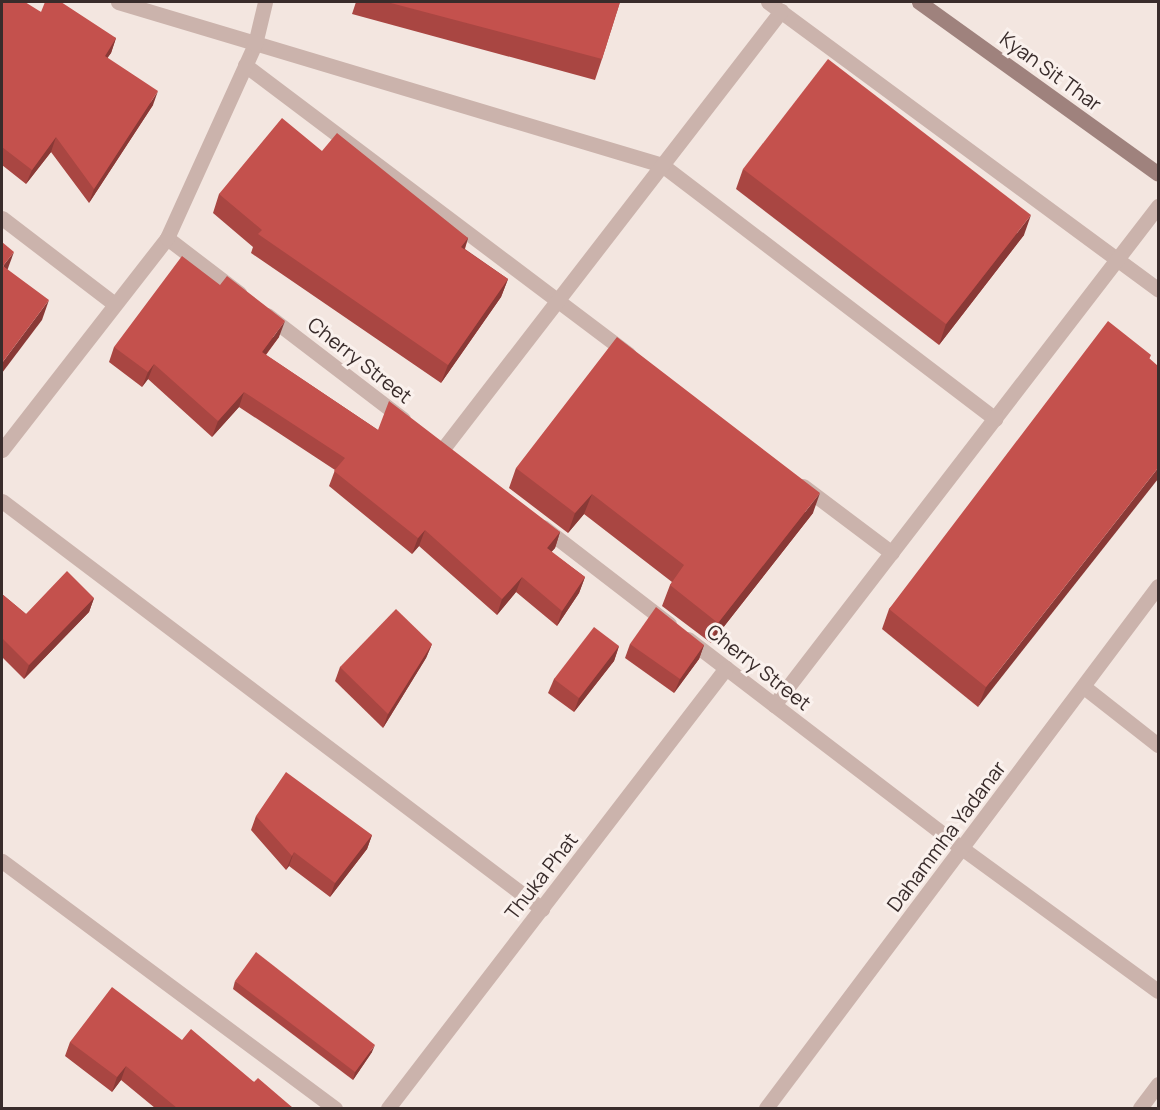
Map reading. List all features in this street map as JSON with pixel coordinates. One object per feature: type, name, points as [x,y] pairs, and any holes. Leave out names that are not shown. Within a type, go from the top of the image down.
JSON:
[{"type":"main road","name":"Kyan Sit Thar","points":[[919,2],[1158,174]]},
{"type":"street","points":[[118,2],[662,165],[995,419]]},
{"type":"street","points":[[2,450],[113,303],[167,238],[255,44],[265,2]]},
{"type":"street","points":[[768,2],[1158,290]]},
{"type":"street","points":[[442,450],[781,11]]},
{"type":"street","points":[[245,65],[643,366]]},
{"type":"street","points":[[774,705],[1158,206]]},
{"type":"street","points":[[2,218],[113,303]]},
{"type":"street","name":"Cherry Street","points":[[167,238],[414,428]]},
{"type":"street","points":[[787,474],[892,553]]},
{"type":"street","points":[[2,501],[542,909]]},
{"type":"street","name":"Cherry Street","points":[[528,515],[963,849],[1158,991]]},
{"type":"street","name":"Dahammha Yadanar","points":[[766,1108],[963,849],[1158,586]]},
{"type":"street","name":"Thuka Phat","points":[[388,1108],[726,668]]},
{"type":"street","points":[[1084,687],[1158,744]]},
{"type":"street","points":[[2,861],[335,1108]]},
{"type":"street","points":[[1140,1108],[1158,1084]]},
{"type":"building","points":[[2,2],[25,2],[41,12],[45,2],[61,2],[116,38],[105,56],[158,91],[94,189],[56,137],[32,170],[2,147]]},
{"type":"building","points":[[387,2],[620,2],[602,59]]},
{"type":"building","points":[[828,59],[1031,215],[946,324],[743,169]]},
{"type":"building","points":[[282,118],[322,151],[337,133],[468,238],[461,247],[508,279],[448,365],[258,234],[262,230],[219,194]]},
{"type":"building","points":[[2,242],[14,252],[3,266],[49,300],[2,363]]},
{"type":"building","points":[[182,256],[220,285],[227,276],[285,321],[262,352],[378,430],[389,401],[560,532],[547,548],[585,577],[562,611],[522,577],[502,599],[425,530],[418,538],[334,471],[345,458],[244,392],[218,421],[154,364],[148,372],[114,347]]},
{"type":"building","points":[[1108,321],[1151,355],[1149,358],[1158,366],[1158,468],[986,687],[889,609]]},
{"type":"building","points":[[617,337],[820,493],[718,623],[670,585],[684,565],[592,494],[575,513],[516,468]]},
{"type":"building","points":[[67,571],[94,598],[29,665],[2,638],[2,594],[26,614]]},
{"type":"building","points":[[656,607],[704,645],[680,679],[630,644]]},
{"type":"building","points":[[396,609],[432,644],[388,714],[340,667]]},
{"type":"building","points":[[594,627],[619,646],[579,698],[554,679]]},
{"type":"building","points":[[286,772],[372,835],[335,883],[294,852],[292,856],[256,816]]},
{"type":"building","points":[[256,952],[375,1045],[355,1072],[235,981]]},
{"type":"building","points":[[112,987],[182,1040],[191,1029],[254,1082],[258,1078],[293,1108],[177,1108],[126,1066],[117,1077],[70,1042]]}]
